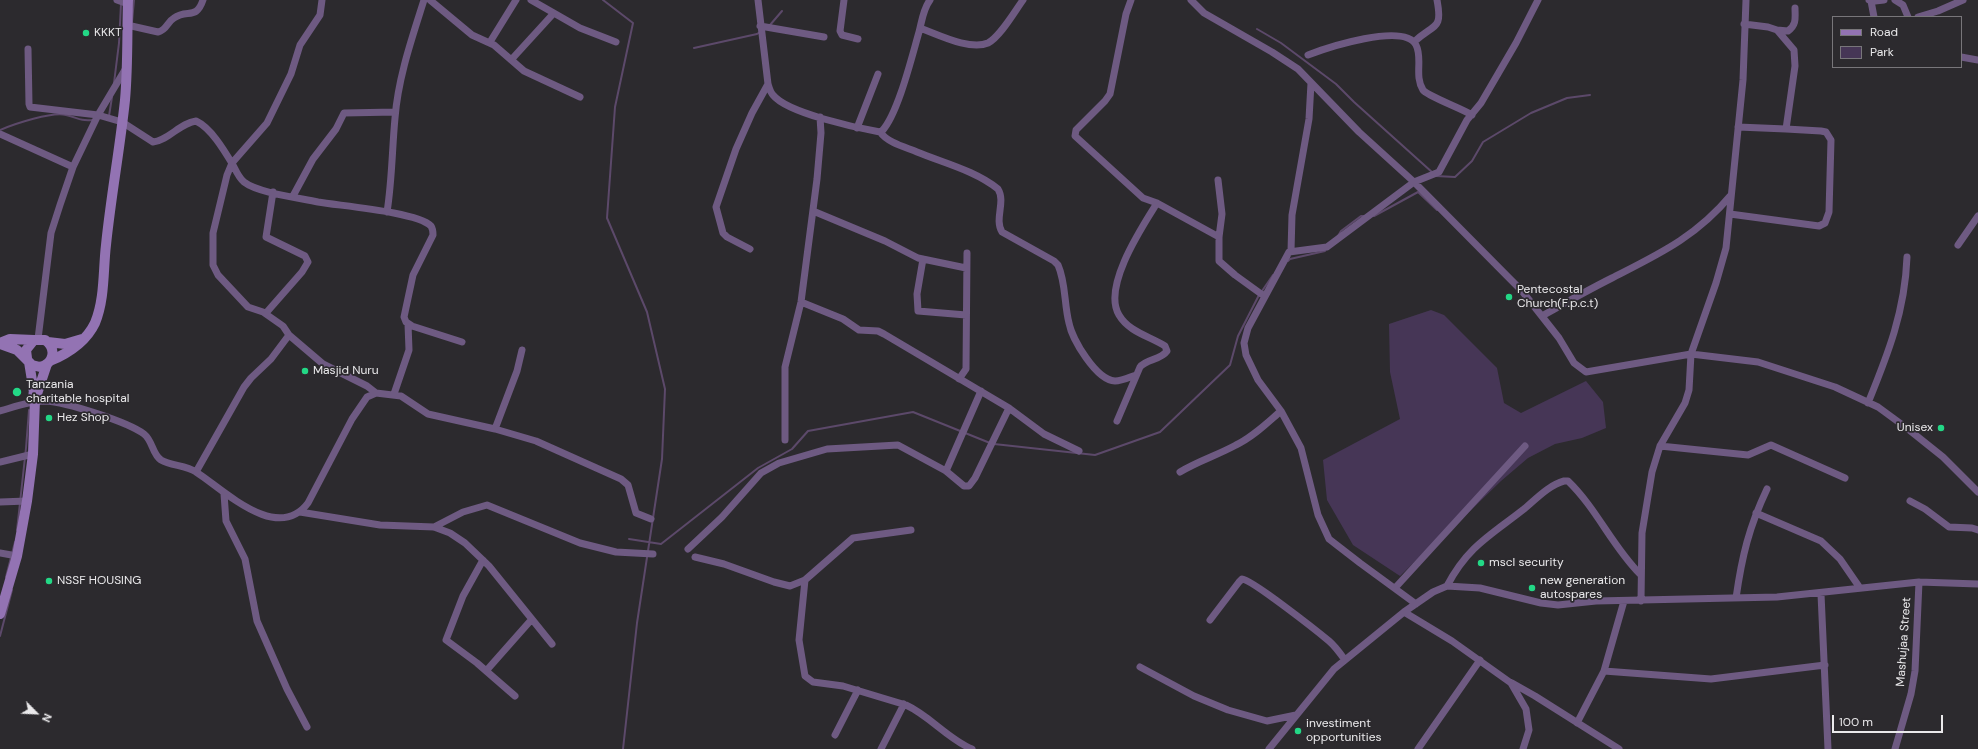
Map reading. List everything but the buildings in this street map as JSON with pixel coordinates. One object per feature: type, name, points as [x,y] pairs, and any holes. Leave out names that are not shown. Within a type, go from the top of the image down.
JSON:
[{"type":"main road","points":[[0,344],[12,347],[36,366],[49,363],[65,355],[86,337],[96,318],[102,292],[105,246],[122,122],[126,68],[128,2]]},
{"type":"main road","points":[[0,344],[10,339],[36,340],[65,344],[86,337]]},
{"type":"main road","points":[[0,614],[17,556],[27,501],[33,454],[35,401],[26,350],[36,340]]},
{"type":"main road","points":[[35,401],[53,351],[48,342]]},
{"type":"street","points":[[117,0],[128,2]]},
{"type":"street","points":[[127,25],[158,32],[163,31],[174,17],[195,13],[200,9],[203,0]]},
{"type":"street","points":[[322,0],[320,14],[300,45],[291,74],[267,123],[232,163],[226,175],[214,229],[213,266],[218,275],[245,304],[266,313],[284,327],[289,336],[323,364],[367,386],[376,393]]},
{"type":"street","points":[[387,212],[393,165],[395,112],[404,68],[424,0]]},
{"type":"street","points":[[430,0],[472,35],[490,42],[526,73],[580,97]]},
{"type":"street","points":[[490,42],[516,0]]},
{"type":"street","points":[[531,0],[553,14],[587,32],[616,42]]},
{"type":"street","points":[[758,0],[768,84],[776,99],[820,117],[857,128],[880,132],[883,136],[899,145],[962,170],[998,189],[1001,196],[1000,227],[1002,232],[1054,261],[1058,265],[1070,327],[1087,359],[1099,372],[1111,380],[1118,381],[1136,375]]},
{"type":"street","points":[[844,0],[840,31],[842,35],[858,39]]},
{"type":"street","points":[[880,132],[884,130],[887,125],[896,104],[908,72],[924,11],[930,0]]},
{"type":"street","points":[[920,28],[965,44],[978,45],[989,42],[1006,23],[1023,0]]},
{"type":"street","points":[[1131,0],[1126,14],[1110,94],[1074,133],[1075,136],[1143,198],[1157,203],[1219,237]]},
{"type":"street","points":[[1414,42],[1436,26],[1440,14],[1437,0]]},
{"type":"street","points":[[1416,604],[1329,539],[1318,515],[1301,448],[1281,411],[1258,380],[1248,361],[1244,348],[1248,328],[1286,256],[1290,252],[1327,247],[1414,182],[1432,175],[1442,168],[1472,114],[1481,103],[1516,43],[1538,0]]},
{"type":"street","points":[[1641,601],[1640,574],[1644,515],[1652,472],[1660,446],[1685,403],[1689,390],[1691,354],[1721,267],[1726,248],[1743,80],[1746,0]]},
{"type":"street","points":[[1874,16],[1870,0],[1884,0]]},
{"type":"street","points":[[1895,0],[1905,4],[1908,16]]},
{"type":"street","points":[[1922,16],[1938,12],[1963,0]]},
{"type":"street","points":[[1196,1],[1204,13],[1272,52],[1298,69],[1359,132],[1414,182],[1455,225],[1522,290],[1559,338],[1574,363],[1586,372],[1691,354],[1758,362],[1835,387],[1888,414],[1922,440],[1978,492]]},
{"type":"street","points":[[1744,24],[1788,31],[1793,27],[1795,20],[1795,8]]},
{"type":"street","points":[[511,60],[553,14]]},
{"type":"street","points":[[760,26],[824,38]]},
{"type":"street","points":[[1777,30],[1794,50],[1795,66],[1786,129]]},
{"type":"street","points":[[1308,55],[1373,37],[1404,37],[1414,42],[1418,49],[1419,75],[1423,90],[1428,95],[1472,114]]},
{"type":"street","points":[[28,49],[30,107],[98,114],[122,122],[153,142],[163,139],[190,122],[196,121],[204,126],[232,163],[244,182],[253,187],[293,196],[387,212],[430,225],[433,229],[433,235],[413,275],[404,315],[408,324],[409,350],[394,394]]},
{"type":"street","points":[[1962,57],[1978,60]]},
{"type":"street","points":[[36,340],[51,233],[73,167],[98,114],[126,68]]},
{"type":"street","points":[[857,128],[878,74]]},
{"type":"street","points":[[1290,252],[1292,215],[1309,119],[1311,83]]},
{"type":"street","points":[[750,248],[727,237],[723,233],[716,207],[736,149],[752,113],[768,84]]},
{"type":"street","points":[[293,196],[313,159],[334,133],[344,113],[395,112]]},
{"type":"street","points":[[785,440],[786,361],[801,302],[820,147],[820,117]]},
{"type":"street","points":[[1730,214],[1819,226],[1825,223],[1829,212],[1831,140],[1826,132],[1738,127]]},
{"type":"street","points":[[0,134],[73,167]]},
{"type":"street","points":[[1218,180],[1222,214],[1219,237],[1219,257],[1221,264],[1264,296]]},
{"type":"street","points":[[266,313],[302,272],[308,262],[304,256],[266,238],[273,192]]},
{"type":"street","points":[[1542,316],[1583,292],[1676,244],[1714,215],[1731,195]]},
{"type":"street","points":[[1118,421],[1136,375],[1142,365],[1164,354],[1166,348],[1128,325],[1119,316],[1116,294],[1123,265],[1157,203]]},
{"type":"street","points":[[813,211],[923,259],[966,268]]},
{"type":"street","points":[[1958,245],[1978,216]]},
{"type":"street","points":[[960,380],[966,370],[967,253]]},
{"type":"street","points":[[1868,403],[1890,350],[1899,318],[1906,279],[1907,257]]},
{"type":"street","points":[[923,259],[917,294],[918,311],[966,315]]},
{"type":"street","points":[[801,302],[844,319],[859,330],[878,331],[1009,408],[1044,434],[1079,451]]},
{"type":"street","points":[[408,324],[462,342]]},
{"type":"street","points":[[196,472],[244,387],[289,336]]},
{"type":"street","points":[[495,429],[517,371],[522,350]]},
{"type":"street","points":[[946,471],[980,391]]},
{"type":"street","points":[[0,411],[35,401],[45,401],[77,408],[126,425],[146,435],[153,446],[157,457],[161,460],[196,472],[224,494],[251,510],[261,514],[285,518],[300,512],[308,503],[352,419],[367,397],[376,393],[394,394],[401,396],[428,414],[495,429],[548,446],[621,478],[628,485],[636,513],[651,518]]},
{"type":"street","points":[[688,549],[722,517],[761,473],[779,463],[827,449],[894,444],[904,447],[946,471],[964,486],[970,485],[1009,408]]},
{"type":"street","points":[[1180,472],[1245,440],[1281,411]]},
{"type":"street","points":[[1660,446],[1748,455],[1771,445],[1845,478]]},
{"type":"street","points":[[1395,588],[1525,446]]},
{"type":"street","points":[[0,462],[33,454]]},
{"type":"street","points":[[1447,586],[1460,564],[1477,544],[1543,493],[1564,481],[1568,482],[1585,500],[1618,550],[1640,574]]},
{"type":"street","points":[[1736,598],[1742,555],[1756,513],[1767,489]]},
{"type":"street","points":[[224,494],[226,521],[245,559],[257,621],[287,689],[307,727]]},
{"type":"street","points":[[0,502],[27,501]]},
{"type":"street","points":[[1910,501],[1925,509],[1949,527],[1972,528],[1978,530]]},
{"type":"street","points":[[434,527],[463,512],[487,506],[580,543],[616,552],[653,554]]},
{"type":"street","points":[[300,512],[380,525],[434,527],[455,536],[483,560],[552,644]]},
{"type":"street","points":[[1756,513],[1821,542],[1840,559],[1860,588]]},
{"type":"street","points":[[695,557],[730,565],[783,585],[796,584],[805,580],[853,538],[911,530]]},
{"type":"street","points":[[0,553],[17,556]]},
{"type":"street","points":[[483,560],[463,596],[446,640],[515,696]]},
{"type":"street","points":[[1210,620],[1239,582],[1245,579],[1266,591],[1285,608],[1330,642],[1345,660]]},
{"type":"street","points":[[805,580],[799,640],[805,676],[813,682],[858,690],[904,704],[915,709],[970,749]]},
{"type":"street","points":[[1268,749],[1327,676],[1404,612],[1433,592],[1447,586],[1480,588],[1541,603],[1558,605],[1624,601],[1821,594],[1860,588],[1919,582],[1978,584]]},
{"type":"street","name":"Mashujaa Street","points":[[1895,749],[1912,686],[1919,582]]},
{"type":"street","points":[[1821,594],[1826,665],[1828,749]]},
{"type":"street","points":[[1578,723],[1604,671],[1624,601]]},
{"type":"street","points":[[1404,612],[1480,660],[1511,683],[1619,749]]},
{"type":"street","points":[[486,671],[532,620]]},
{"type":"street","points":[[1418,749],[1480,660]]},
{"type":"street","points":[[1604,671],[1711,678],[1826,665]]},
{"type":"street","points":[[1140,667],[1194,696],[1235,712],[1267,721],[1296,714]]},
{"type":"street","points":[[1511,683],[1526,709],[1529,730],[1524,749]]},
{"type":"street","points":[[835,736],[858,690]]},
{"type":"street","points":[[881,749],[904,704]]},
{"type":"green space","points":[[1431,310],[1444,315],[1497,368],[1504,403],[1521,413],[1586,381],[1603,402],[1606,428],[1582,438],[1555,444],[1528,458],[1443,534],[1400,576],[1353,545],[1327,500],[1323,460],[1400,419],[1390,372],[1389,324]]},
{"type":"waterway","points":[[132,22],[134,0]]},
{"type":"waterway","points":[[603,0],[633,23],[615,107],[607,218],[647,312],[665,389],[662,459],[637,623],[623,749]]},
{"type":"waterway","points":[[114,83],[119,43],[121,4]]},
{"type":"waterway","points":[[770,25],[782,11]]},
{"type":"waterway","points":[[1257,29],[1281,43],[1336,84],[1433,173]]},
{"type":"waterway","points":[[694,48],[757,34],[760,32]]},
{"type":"waterway","points":[[1436,176],[1455,177],[1472,161],[1483,142],[1531,113],[1567,98],[1590,95]]},
{"type":"waterway","points":[[109,116],[112,97]]},
{"type":"waterway","points":[[0,130],[43,116],[60,114],[81,120],[93,120]]},
{"type":"waterway","points":[[1374,216],[1418,192],[1437,210]]},
{"type":"waterway","points":[[1338,236],[1341,231],[1361,216],[1364,216]]},
{"type":"waterway","points":[[1288,261],[1290,259],[1325,251]]},
{"type":"waterway","points":[[1262,291],[1273,275]]},
{"type":"waterway","points":[[994,444],[1095,455],[1160,432],[1230,365],[1238,336],[1259,295]]},
{"type":"waterway","points":[[29,393],[29,399]]},
{"type":"waterway","points":[[17,530],[29,410]]},
{"type":"waterway","points":[[629,539],[661,544],[758,468],[792,449],[808,431],[913,412],[990,443]]},
{"type":"waterway","points":[[6,577],[15,542]]},
{"type":"waterway","points":[[0,636],[12,590]]},
{"type":"place","name":"KKKT","points":[[86,33]]},
{"type":"place","name":"Pentecostal Church(F.p.c.t)","points":[[1509,297]]},
{"type":"place","name":"Masjid Nuru","points":[[305,371]]},
{"type":"place","name":"Tanzania charitable hospital","points":[[17,392]]},
{"type":"place","name":"Hez Shop","points":[[49,418]]},
{"type":"place","name":"Unisex","points":[[1941,428]]},
{"type":"place","name":"mscl security","points":[[1481,563]]},
{"type":"place","name":"NSSF HOUSING","points":[[49,581]]},
{"type":"place","name":"new generation autospares","points":[[1532,588]]},
{"type":"place","name":"investiment opportunities","points":[[1298,731]]}]
